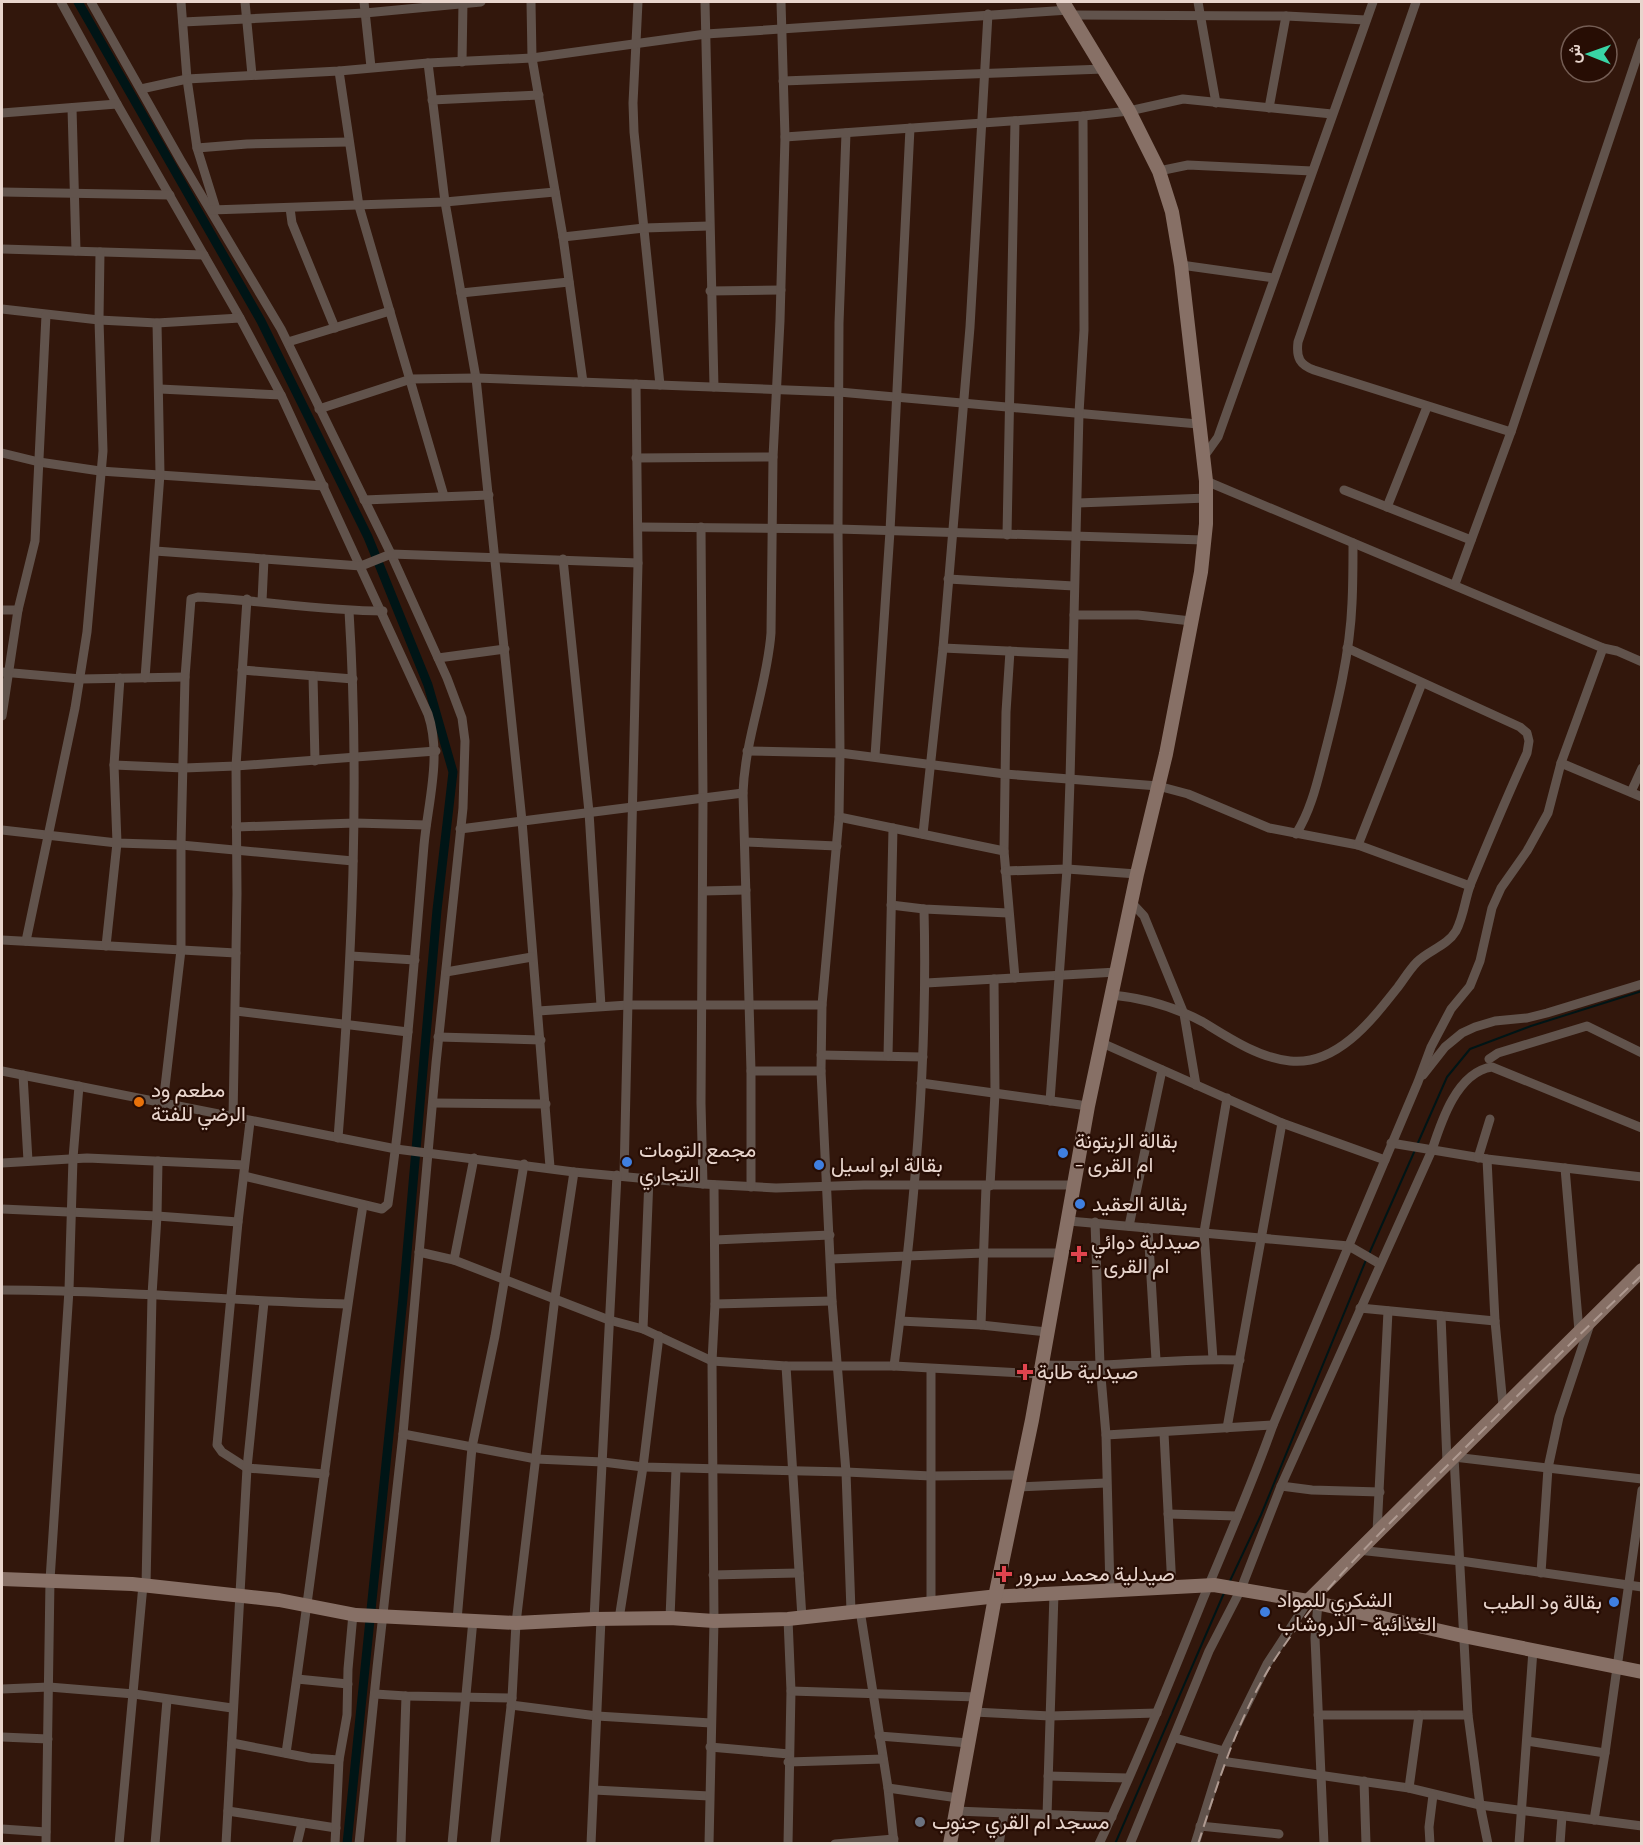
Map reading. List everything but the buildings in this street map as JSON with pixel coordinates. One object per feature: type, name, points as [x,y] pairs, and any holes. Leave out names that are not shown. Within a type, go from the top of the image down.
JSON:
[{"type":"street","points":[[61,2],[240,318],[281,395],[428,714],[435,750],[426,825],[397,1150],[387,1206],[382,1209],[244,1176]]},
{"type":"street","points":[[91,2],[214,210],[288,342],[391,554],[438,658],[462,718],[466,767],[427,1153],[404,1434],[382,1617],[359,1844]]},
{"type":"street","points":[[181,2],[187,80],[197,148],[214,210]]},
{"type":"street","points":[[245,2],[252,75]]},
{"type":"street","points":[[364,2],[371,67]]},
{"type":"street","points":[[462,62],[463,2]]},
{"type":"street","points":[[183,22],[365,13],[481,2]]},
{"type":"street","points":[[531,2],[532,58],[563,237],[583,382]]},
{"type":"street","points":[[638,2],[634,132],[660,384]]},
{"type":"street","points":[[705,2],[714,387]]},
{"type":"street","points":[[751,1187],[751,1071],[743,793],[747,751],[769,648],[784,137],[781,2]]},
{"type":"street","points":[[1198,2],[1216,103]]},
{"type":"street","points":[[1203,458],[1218,437],[1373,2]]},
{"type":"street","points":[[1416,2],[1298,342],[1299,360],[1306,368],[1511,432]]},
{"type":"street","points":[[141,89],[187,80],[532,58],[706,34],[1068,9],[1366,20]]},
{"type":"street","points":[[950,1844],[995,1597],[1076,1185],[1088,1106],[1158,786],[1201,572],[1207,498],[1181,265],[1172,212],[1159,171],[1129,111],[1068,9]]},
{"type":"street","points":[[923,834],[943,648],[970,327],[988,14]]},
{"type":"street","points":[[1269,108],[1286,16]]},
{"type":"street","points":[[1455,584],[1511,432],[1641,42]]},
{"type":"street","points":[[428,63],[445,202],[476,378],[489,495],[522,821],[550,1167]]},
{"type":"street","points":[[783,81],[1104,69]]},
{"type":"street","points":[[339,71],[359,206],[444,496]]},
{"type":"street","points":[[432,100],[539,95]]},
{"type":"street","points":[[784,137],[1083,116],[1129,111],[1183,99],[1332,114]]},
{"type":"street","points":[[2,113],[117,104]]},
{"type":"street","points":[[72,108],[76,251]]},
{"type":"street","points":[[1050,1101],[1067,869],[1070,780],[1079,413],[1084,330],[1083,116]]},
{"type":"street","points":[[1007,535],[1016,121]]},
{"type":"street","points":[[875,756],[890,531],[910,128]]},
{"type":"street","points":[[835,1844],[894,1841],[888,1788],[855,1611],[832,1301],[821,1071],[822,1005],[839,816],[838,393],[846,133]]},
{"type":"street","points":[[197,148],[248,144],[349,142]]},
{"type":"street","points":[[1159,171],[1188,165],[1312,171]]},
{"type":"street","points":[[2,192],[170,195]]},
{"type":"street","points":[[214,210],[445,202],[555,192]]},
{"type":"street","points":[[290,208],[292,223],[335,328]]},
{"type":"street","points":[[563,237],[644,228],[709,226]]},
{"type":"street","points":[[2,249],[204,255]]},
{"type":"street","points":[[26,941],[81,679],[87,632],[104,438],[99,320],[100,252]]},
{"type":"street","points":[[1181,265],[1274,278]]},
{"type":"street","points":[[460,293],[570,282]]},
{"type":"street","points":[[710,291],[781,291]]},
{"type":"street","points":[[2,309],[99,320],[157,323],[240,318]]},
{"type":"street","points":[[288,342],[390,311]]},
{"type":"street","points":[[2,717],[4,672],[34,548],[46,315]]},
{"type":"street","points":[[145,678],[160,474],[157,323]]},
{"type":"street","points":[[319,409],[411,379],[476,378],[838,393],[1198,423]]},
{"type":"street","points":[[591,1844],[609,1320],[620,1175],[627,1005],[639,527],[636,384]]},
{"type":"street","points":[[160,389],[281,395]]},
{"type":"street","points":[[1387,507],[1427,407]]},
{"type":"street","points":[[2,453],[39,462],[100,471],[324,486]]},
{"type":"street","points":[[636,458],[773,456]]},
{"type":"street","points":[[1206,481],[1641,662]]},
{"type":"street","points":[[1344,490],[1471,540]]},
{"type":"street","points":[[364,500],[489,495]]},
{"type":"street","points":[[1078,503],[1207,498]]},
{"type":"street","points":[[639,527],[838,529],[1204,540]]},
{"type":"street","points":[[701,527],[704,799],[703,1184]]},
{"type":"street","points":[[1296,834],[1304,822],[1315,791],[1340,688],[1352,603],[1353,543]]},
{"type":"street","points":[[155,551],[361,566],[391,554],[638,563]]},
{"type":"street","points":[[262,601],[264,559]]},
{"type":"street","points":[[563,559],[589,812],[601,1006]]},
{"type":"street","points":[[948,579],[1074,586]]},
{"type":"street","points":[[163,1104],[181,950],[185,677],[191,599],[198,597],[247,599],[349,611],[382,611]]},
{"type":"street","points":[[233,1118],[236,1011],[236,766],[247,599]]},
{"type":"street","points":[[2,610],[18,610]]},
{"type":"street","points":[[338,1138],[351,956],[355,823],[356,758],[349,611]]},
{"type":"street","points":[[1074,615],[1138,615],[1191,621]]},
{"type":"street","points":[[943,648],[1072,654]]},
{"type":"street","points":[[1112,995],[1148,1000],[1184,1014],[1261,1054],[1290,1061],[1305,1061],[1323,1057],[1340,1047],[1364,1027],[1417,962],[1449,939],[1460,921],[1470,886],[1527,753],[1529,741],[1527,732],[1347,648]]},
{"type":"street","points":[[1099,1844],[1211,1585],[1274,1425],[1351,1247],[1431,1047],[1451,1009],[1470,986],[1480,961],[1492,908],[1548,813],[1561,763],[1603,648]]},
{"type":"street","points":[[438,658],[505,649]]},
{"type":"street","points":[[1010,651],[1004,851],[1015,978]]},
{"type":"street","points":[[242,670],[353,679]]},
{"type":"street","points":[[4,672],[81,679],[185,677]]},
{"type":"street","points":[[313,676],[315,761]]},
{"type":"street","points":[[106,946],[117,843],[114,765],[120,678]]},
{"type":"street","points":[[1358,845],[1422,683]]},
{"type":"street","points":[[114,765],[184,768],[236,766],[435,750]]},
{"type":"street","points":[[747,751],[840,753],[1005,774],[1158,786],[1188,794],[1269,828],[1358,845],[1470,886]]},
{"type":"street","points":[[1561,763],[1641,797]]},
{"type":"street","points":[[1631,792],[1641,768]]},
{"type":"street","points":[[460,829],[743,793]]},
{"type":"street","points":[[839,816],[1004,851]]},
{"type":"street","points":[[237,827],[355,823],[426,825]]},
{"type":"street","points":[[888,1056],[893,828]]},
{"type":"street","points":[[2,830],[117,843],[181,845],[353,861]]},
{"type":"street","points":[[746,842],[837,846]]},
{"type":"street","points":[[1005,871],[1067,869],[1137,874]]},
{"type":"street","points":[[703,891],[746,890]]},
{"type":"street","points":[[1131,902],[1144,916],[1184,1014],[1196,1085]]},
{"type":"street","points":[[891,905],[1008,913]]},
{"type":"street","points":[[894,1366],[907,1256],[923,1057],[926,983],[924,909]]},
{"type":"street","points":[[2,940],[236,953]]},
{"type":"street","points":[[351,956],[415,960]]},
{"type":"street","points":[[446,972],[532,957]]},
{"type":"street","points":[[926,983],[1117,972]]},
{"type":"street","points":[[981,1325],[995,1093],[994,979]]},
{"type":"street","points":[[1418,1082],[1432,1062],[1462,1032],[1495,1021],[1527,1018],[1547,1013],[1641,984]]},
{"type":"street","points":[[538,1011],[627,1005],[822,1005]]},
{"type":"street","points":[[236,1011],[408,1032]]},
{"type":"street","points":[[1489,1059],[1498,1053],[1587,1026],[1641,1053]]},
{"type":"street","points":[[438,1037],[541,1041]]},
{"type":"street","points":[[1102,1043],[1282,1123],[1385,1160]]},
{"type":"street","points":[[821,1055],[923,1057]]},
{"type":"street","points":[[1130,1844],[1209,1651],[1360,1308],[1377,1262],[1453,1098],[1466,1082],[1487,1068],[1497,1069],[1641,1128]]},
{"type":"street","points":[[1129,1226],[1162,1070]]},
{"type":"street","points":[[2,1071],[397,1150],[550,1167],[574,1172],[751,1187],[1076,1185]]},
{"type":"street","points":[[751,1071],[821,1071]]},
{"type":"street","points":[[23,1075],[28,1161]]},
{"type":"street","points":[[921,1083],[1088,1106]]},
{"type":"street","points":[[46,1844],[50,1580],[69,1290],[73,1158],[79,1086]]},
{"type":"street","points":[[1213,1359],[1204,1232],[1227,1098]]},
{"type":"street","points":[[433,1103],[546,1104]]},
{"type":"street","points":[[1490,1119],[1482,1158],[1503,1406]]},
{"type":"street","points":[[250,1122],[238,1221],[217,1445],[220,1451],[247,1468],[325,1474]]},
{"type":"street","points":[[1227,1428],[1282,1123]]},
{"type":"street","points":[[1391,1143],[1482,1158],[1641,1177]]},
{"type":"street","points":[[2,1162],[73,1158],[244,1165]]},
{"type":"street","points":[[454,1260],[474,1158]]},
{"type":"street","points":[[119,1844],[145,1585],[152,1294],[158,1161]]},
{"type":"street","points":[[458,1620],[466,1494],[472,1447],[524,1164]]},
{"type":"street","points":[[1565,1168],[1579,1330]]},
{"type":"street","points":[[495,1844],[512,1701],[516,1623],[555,1298],[574,1172]]},
{"type":"street","points":[[643,1329],[650,1178]]},
{"type":"street","points":[[710,1844],[709,1796],[714,1621],[712,1361],[715,1305],[714,1185]]},
{"type":"street","points":[[286,1753],[308,1605],[347,1304],[363,1205]]},
{"type":"street","points":[[2,1209],[238,1221]]},
{"type":"street","points":[[1069,1221],[1351,1247],[1377,1262]]},
{"type":"street","points":[[1095,1222],[1100,1365],[1106,1436],[1110,1590]]},
{"type":"street","points":[[1148,1228],[1156,1360]]},
{"type":"street","points":[[715,1240],[830,1234]]},
{"type":"street","points":[[418,1252],[454,1260],[609,1320],[643,1329],[712,1361],[786,1366],[1041,1370],[1156,1360],[1240,1360]]},
{"type":"street","points":[[831,1259],[1062,1253]]},
{"type":"street","points":[[1195,1844],[1223,1756],[1267,1664],[1313,1602],[1358,1550],[1641,1270]]},
{"type":"street","points":[[2,1290],[69,1290],[264,1302],[347,1304]]},
{"type":"street","points":[[715,1305],[832,1301]]},
{"type":"street","points":[[226,1844],[247,1468],[264,1302]]},
{"type":"street","points":[[1360,1308],[1495,1321]]},
{"type":"street","points":[[1377,1532],[1388,1311]]},
{"type":"street","points":[[1441,1317],[1461,1561],[1462,1636],[1468,1715],[1480,1805],[1488,1844]]},
{"type":"street","points":[[1541,1573],[1548,1468],[1558,1417],[1592,1319]]},
{"type":"street","points":[[900,1321],[981,1325],[1047,1332]]},
{"type":"street","points":[[619,1619],[643,1467],[659,1336]]},
{"type":"street","points":[[786,1366],[799,1573],[788,1758],[788,1844]]},
{"type":"street","points":[[931,1369],[931,1603]]},
{"type":"street","points":[[1106,1436],[1274,1425]]},
{"type":"street","points":[[1164,1433],[1172,1588]]},
{"type":"street","points":[[404,1434],[536,1459],[603,1462],[643,1467],[846,1472],[1106,1483]]},
{"type":"street","points":[[1451,1460],[1641,1479]]},
{"type":"street","points":[[670,1618],[676,1469]]},
{"type":"street","points":[[1281,1486],[1312,1490],[1380,1492]]},
{"type":"street","points":[[1594,1820],[1641,1490]]},
{"type":"street","points":[[1168,1514],[1237,1516]]},
{"type":"street","points":[[1358,1550],[1461,1561],[1641,1587]]},
{"type":"street","points":[[713,1575],[799,1573]]},
{"type":"street","points":[[2,1579],[145,1585],[239,1595],[382,1617],[516,1623],[597,1619],[670,1618],[714,1621],[795,1618],[995,1597],[1211,1585],[1313,1602],[1462,1636],[1641,1672]]},
{"type":"street","points":[[1047,1816],[1054,1593]]},
{"type":"street","points":[[1313,1602],[1323,1844]]},
{"type":"street","points":[[335,1844],[339,1760],[347,1714],[354,1614]]},
{"type":"street","points":[[452,1844],[473,1620]]},
{"type":"street","points":[[1519,1844],[1533,1650]]},
{"type":"street","points":[[297,1679],[348,1684]]},
{"type":"street","points":[[2,1689],[50,1687],[134,1694],[232,1708]]},
{"type":"street","points":[[791,1691],[977,1697]]},
{"type":"street","points":[[375,1694],[512,1701],[597,1716],[711,1723]]},
{"type":"street","points":[[401,1844],[406,1696]]},
{"type":"street","points":[[154,1844],[167,1700]]},
{"type":"street","points":[[974,1712],[1050,1716],[1157,1713]]},
{"type":"street","points":[[1318,1715],[1468,1715]]},
{"type":"street","points":[[1409,1788],[1419,1715]]},
{"type":"street","points":[[879,1736],[969,1743]]},
{"type":"street","points":[[2,1737],[48,1739]]},
{"type":"street","points":[[1175,1738],[1223,1756],[1409,1788],[1480,1805],[1641,1826]]},
{"type":"street","points":[[1527,1741],[1605,1753]]},
{"type":"street","points":[[232,1743],[339,1760]]},
{"type":"street","points":[[710,1747],[788,1758],[883,1759]]},
{"type":"street","points":[[1048,1776],[1128,1778]]},
{"type":"street","points":[[1364,1781],[1366,1844]]},
{"type":"street","points":[[888,1788],[1004,1814],[1112,1817]]},
{"type":"street","points":[[594,1790],[709,1796]]},
{"type":"street","points":[[1430,1844],[1429,1827],[1433,1795]]},
{"type":"street","points":[[228,1811],[336,1828]]},
{"type":"street","points":[[999,1844],[1004,1814]]},
{"type":"street","points":[[1560,1844],[1562,1815]]},
{"type":"street","points":[[297,1844],[302,1823]]},
{"type":"street","points":[[1200,1826],[1279,1834]]},
{"type":"street","points":[[2,1829],[46,1832]]},
{"type":"waterway","points":[[78,2],[261,321],[368,537],[428,685],[453,772],[437,910],[403,1298],[347,1844]]},
{"type":"waterway","points":[[1417,1145],[1447,1077],[1470,1049],[1531,1026],[1642,991]]},
{"type":"waterway","points":[[1369,1254],[1415,1150]]},
{"type":"waterway","points":[[1229,1583],[1261,1515],[1366,1260]]},
{"type":"waterway","points":[[1115,1844],[1224,1593]]},
{"type":"railway","points":[[1198,1844],[1230,1749],[1250,1703],[1275,1659],[1311,1609],[1394,1519],[1642,1275]]},
{"type":"place","name":"مطعم ود الرضي للفتة","points":[[139,1102]]},
{"type":"place","name":"بقالة الزيتونة - ام القرى","points":[[1063,1153]]},
{"type":"place","name":"مجمع التومات التجاري","points":[[627,1162]]},
{"type":"place","name":"بقالة ابو اسيل","points":[[819,1165]]},
{"type":"place","name":"بقالة العقيد","points":[[1080,1204]]},
{"type":"place","name":"صيدلية دوائي - ام القرى","points":[[1079,1254]]},
{"type":"place","name":"صيدلية طابة","points":[[1025,1372]]},
{"type":"place","name":"صيدلية محمد سرور","points":[[1004,1574]]},
{"type":"place","name":"بقالة ود الطيب","points":[[1614,1602]]},
{"type":"place","name":"الشكري للمواد الغذائية - الدروشاب","points":[[1265,1612]]},
{"type":"place","name":"مسجد ام القري جنوب","points":[[920,1822]]}]
